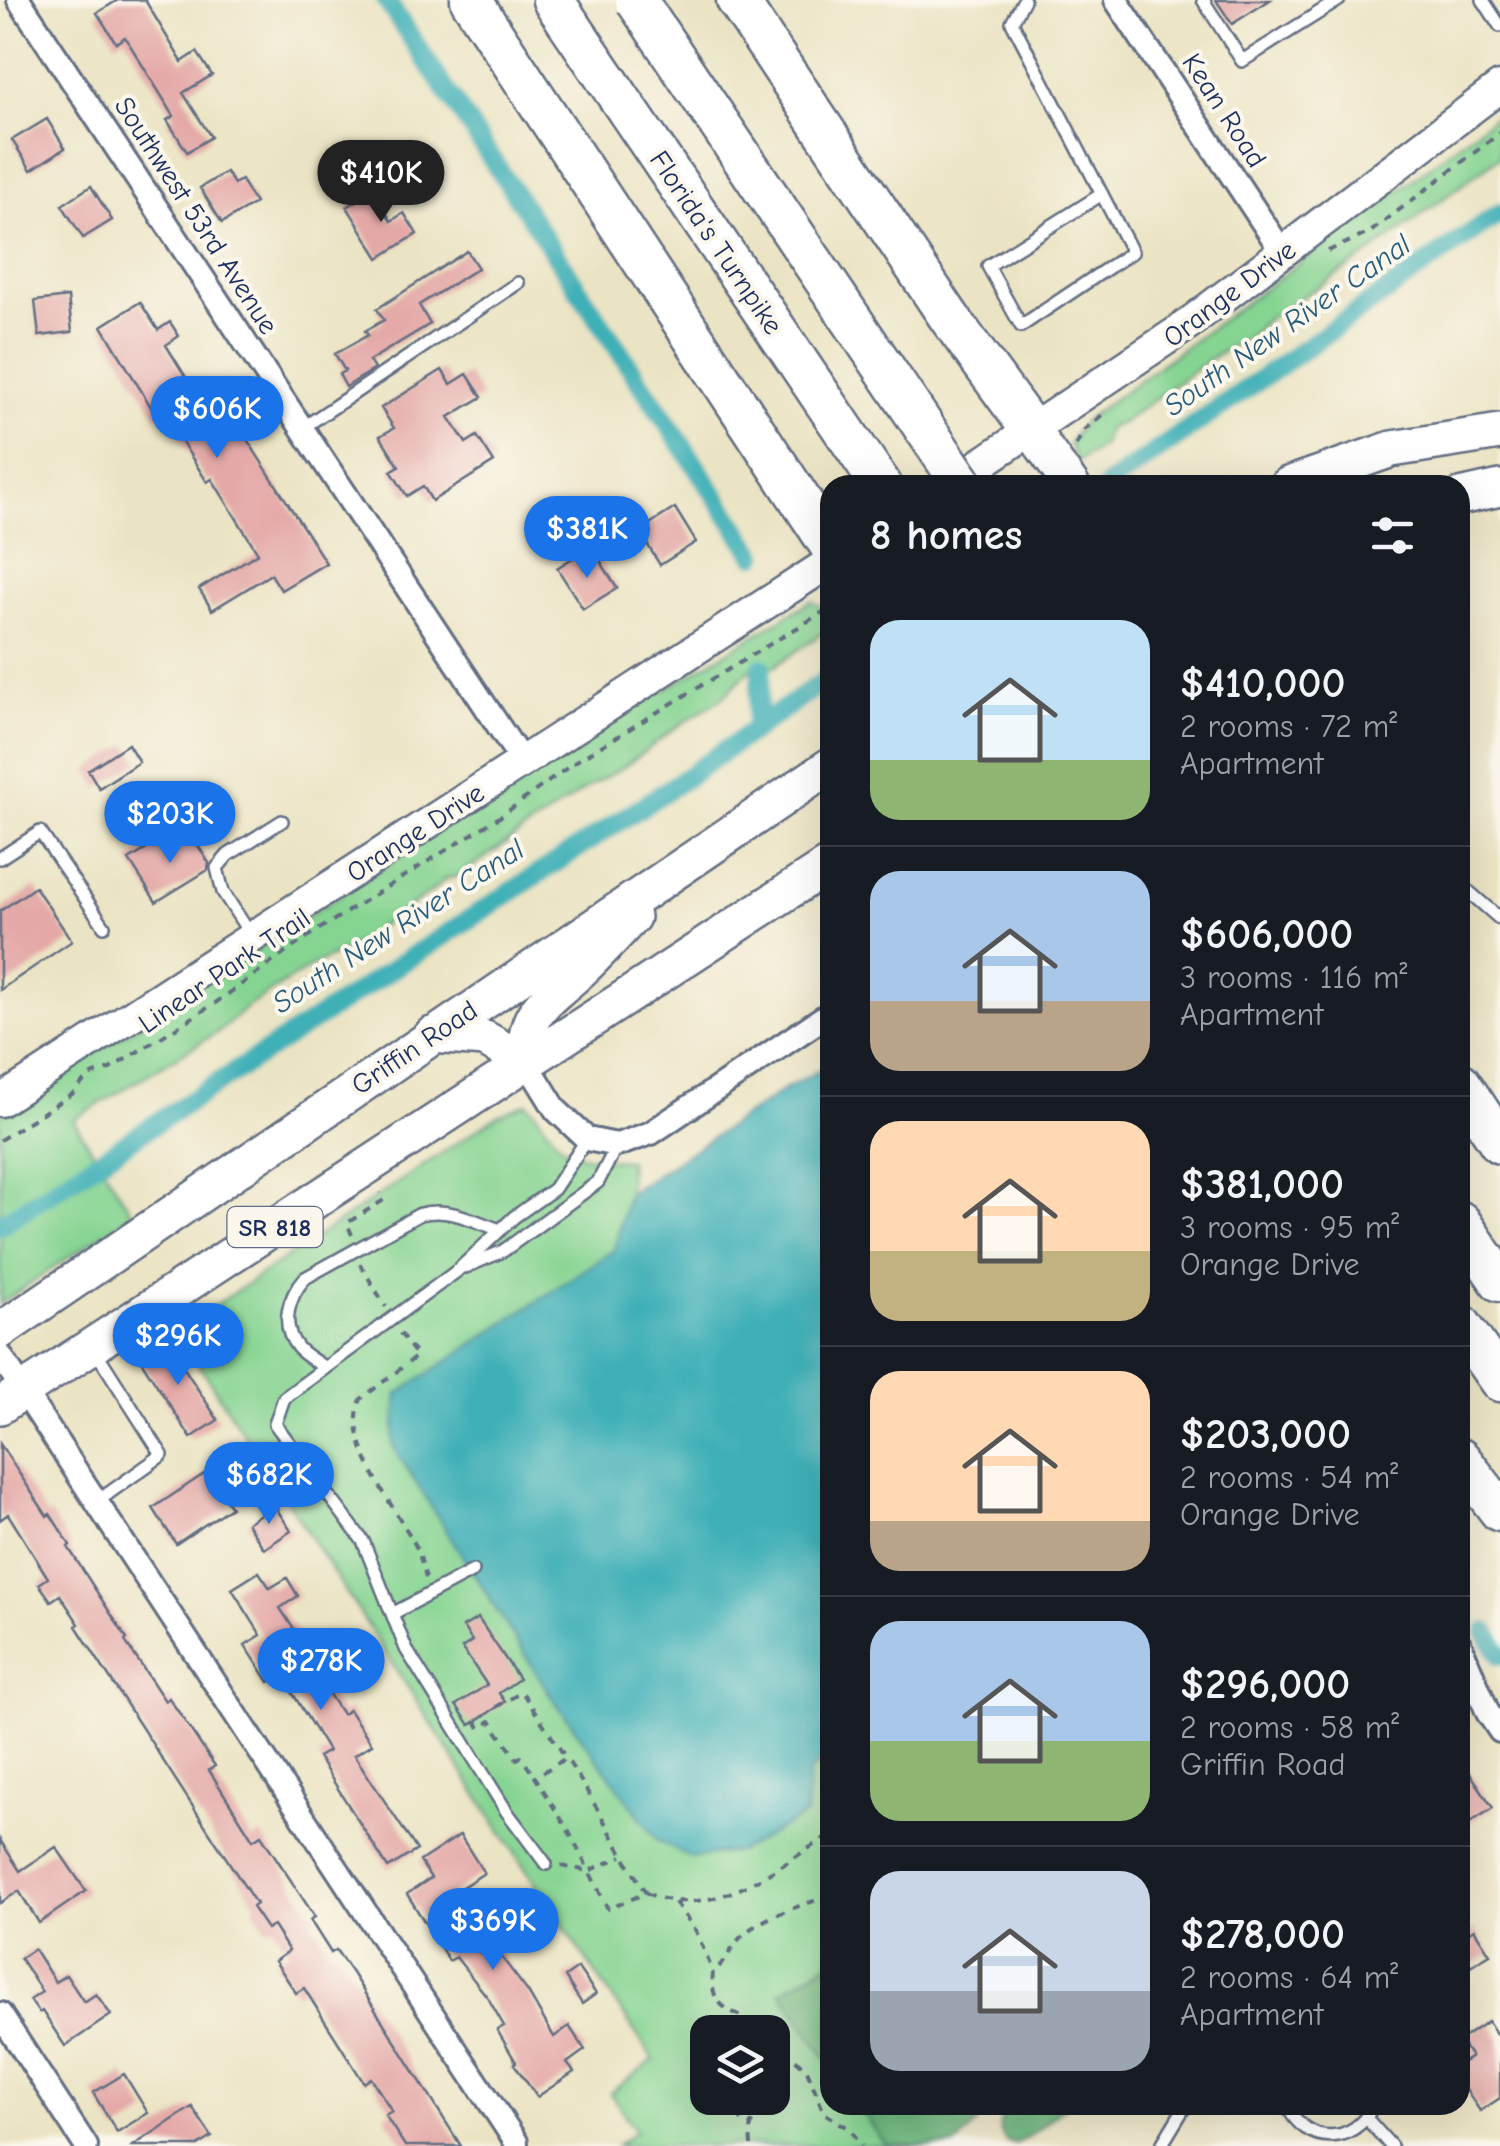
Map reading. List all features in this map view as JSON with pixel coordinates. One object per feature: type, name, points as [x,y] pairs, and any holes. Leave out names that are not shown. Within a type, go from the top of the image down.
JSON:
[{"type":"highway","points":[[471,0],[602,197],[632,250],[820,529]]},
{"type":"highway","name":"Florida's Turnpike","points":[[553,0],[874,475]]},
{"type":"highway","points":[[636,0],[956,475]]},
{"type":"highway","points":[[737,0],[949,317],[1032,432]]},
{"type":"highway","points":[[1470,1098],[1500,1143]]},
{"type":"highway","points":[[1470,1237],[1500,1281]]},
{"type":"highway","points":[[1470,1338],[1500,1382]]},
{"type":"highway","points":[[1470,1472],[1500,1511]]},
{"type":"main road","points":[[1032,432],[1069,468]]},
{"type":"main road","points":[[1317,475],[1392,449],[1500,432]]},
{"type":"main road","points":[[1470,495],[1500,488]]},
{"type":"main road","name":"Griffin Road","points":[[0,1330],[820,773]]},
{"type":"main road","points":[[527,1062],[524,1042],[540,1006],[580,971],[683,865]]},
{"type":"main road","name":"SR 818","points":[[12,1398],[820,871]]},
{"type":"main road","points":[[432,1035],[485,1039],[527,1062]]},
{"type":"street","name":"Southwest 53rd Avenue","points":[[19,0],[523,762]]},
{"type":"street","name":"Kean Road","points":[[1116,0],[1283,253]]},
{"type":"street","name":"Orange Drive","points":[[965,475],[1180,330],[1500,88]]},
{"type":"street","name":"Orange Drive","points":[[4,1089],[252,937],[820,569]]},
{"type":"street","points":[[527,1062],[556,1110],[587,1138],[616,1145],[651,1133],[820,1020]]},
{"type":"street","points":[[0,1355],[12,1398],[95,1503],[516,2142]]},
{"type":"street","points":[[1470,1669],[1500,1731]]},
{"type":"street","points":[[0,2014],[86,2146]]},
{"type":"lane","points":[[1024,0],[1012,22],[1102,194],[1132,252],[1021,326],[988,266],[1102,194]]},
{"type":"lane","points":[[1203,0],[1242,60],[1339,0]]},
{"type":"lane","points":[[1484,0],[1500,26]]},
{"type":"lane","points":[[301,429],[518,283]]},
{"type":"lane","points":[[252,937],[223,892],[217,868],[228,855],[282,821]]},
{"type":"lane","points":[[0,858],[40,832],[104,926]]},
{"type":"lane","points":[[1470,893],[1500,919]]},
{"type":"lane","points":[[546,1864],[507,1812],[416,1665],[363,1541],[275,1424],[284,1398],[457,1270],[500,1230],[554,1190],[587,1138]]},
{"type":"lane","points":[[457,1270],[503,1251],[598,1182],[616,1145]]},
{"type":"lane","points":[[325,1368],[298,1348],[289,1330],[292,1292],[305,1278],[420,1214],[438,1210],[455,1213],[500,1230]]},
{"type":"lane","points":[[92,1346],[162,1455],[95,1503]]},
{"type":"lane","points":[[392,1614],[473,1572]]},
{"type":"lane","points":[[1162,2146],[1180,2115]]},
{"type":"lane","points":[[1291,2115],[1306,2132],[1322,2138],[1339,2138],[1355,2131],[1369,2115]]},
{"type":"lane","points":[[1368,2119],[1390,2146]]},
{"type":"path","points":[[1316,259],[1369,232],[1500,133]]},
{"type":"path","points":[[1069,468],[1084,430],[1111,408]]},
{"type":"path","name":"Linear Park Trail","points":[[0,1140],[76,1092],[88,1076],[110,1070],[214,1004],[313,933],[501,816],[578,760],[820,613]]},
{"type":"path","points":[[349,1243],[346,1238],[353,1234],[347,1223],[384,1200],[377,1189]]},
{"type":"path","points":[[355,1255],[389,1312]]},
{"type":"path","points":[[400,1333],[416,1356],[360,1399],[357,1420],[362,1450],[416,1547],[431,1594]]},
{"type":"path","points":[[496,1707],[522,1692],[606,1820],[622,1856],[646,1893]]},
{"type":"path","points":[[476,1721],[480,1728],[490,1721],[517,1760],[521,1756],[568,1830],[608,1908],[646,1893],[675,1902],[715,1900],[820,1841]]},
{"type":"path","points":[[535,1778],[566,1758]]},
{"type":"path","points":[[546,1864],[589,1872],[622,1856]]},
{"type":"path","points":[[713,1972],[752,1927],[820,1899]]},
{"type":"path","points":[[675,1902],[696,1931],[713,1972],[713,1997],[739,2015]]},
{"type":"path","points":[[790,2054],[807,2070],[820,2102]]},
{"type":"path","points":[[739,2115],[743,2124],[752,2125]]},
{"type":"path","points":[[751,2146],[755,2115]]},
{"type":"path","points":[[829,2115],[850,2129],[862,2146]]},
{"type":"green space","points":[[1500,112],[1500,156],[1365,257],[1266,320],[1249,336],[1210,359],[1122,423],[1108,428],[1103,445],[1076,463],[1069,443],[1084,421]]},
{"type":"green space","points":[[811,601],[820,606],[820,635],[772,668],[754,666],[722,698],[625,766],[458,876],[445,879],[345,950],[313,965],[247,1007],[221,1030],[73,1120],[133,1214],[0,1304],[0,1114],[583,739]]},
{"type":"green space","points":[[527,1103],[559,1143],[571,1151],[596,1158],[629,1160],[628,1193],[614,1250],[398,1394],[393,1446],[552,1697],[658,1841],[809,1773],[820,1762],[820,1968],[781,1992],[820,2049],[820,2115],[865,2115],[886,2146],[616,2146],[636,2131],[610,2093],[654,2060],[177,1331],[497,1116]]},
{"type":"green space","points":[[820,1968],[820,2049],[781,1992]]},
{"type":"green space","points":[[865,2115],[976,2115],[978,2122],[955,2146],[886,2146]]},
{"type":"green space","points":[[1055,2115],[1013,2144],[1002,2135],[1002,2117]]},
{"type":"water","points":[[820,1070],[820,1762],[809,1773],[806,1815],[740,1851],[691,1858],[658,1841],[552,1697],[393,1446],[398,1394],[614,1250],[628,1193]]},
{"type":"building","points":[[118,0],[145,0],[182,62],[197,52],[212,75],[183,93],[211,137],[187,152],[167,120],[174,116],[125,37],[116,43],[97,13]]},
{"type":"building","points":[[1216,0],[1270,0],[1232,24]]},
{"type":"building","points":[[47,119],[65,148],[31,170],[12,140]]},
{"type":"building","points":[[226,172],[234,184],[241,180],[255,203],[222,223],[200,188]]},
{"type":"building","points":[[91,186],[112,220],[83,238],[62,205]]},
{"type":"building","points":[[373,191],[391,221],[404,213],[417,234],[379,258],[347,207]]},
{"type":"building","points":[[467,251],[478,268],[419,305],[430,324],[369,361],[374,369],[346,387],[339,374],[345,371],[335,354],[368,335],[365,331],[384,320],[377,309]]},
{"type":"building","points":[[68,297],[72,332],[39,336],[35,301]]},
{"type":"building","points":[[140,302],[158,330],[170,322],[179,336],[166,345],[211,418],[227,408],[326,563],[281,590],[271,574],[212,610],[199,589],[258,553],[212,479],[207,482],[164,413],[157,417],[102,326]]},
{"type":"building","points":[[442,370],[451,384],[467,374],[482,397],[449,417],[466,443],[477,436],[494,462],[432,501],[423,486],[407,496],[391,471],[399,466],[380,436],[394,428],[381,408]]},
{"type":"building","points":[[675,508],[696,542],[660,565],[639,531]]},
{"type":"building","points":[[576,556],[584,568],[599,559],[617,588],[583,609],[557,568]]},
{"type":"building","points":[[128,744],[139,762],[99,788],[88,770]]},
{"type":"building","points":[[171,834],[178,845],[192,836],[209,863],[208,870],[156,902],[129,860]]},
{"type":"building","points":[[35,887],[72,941],[0,990],[0,911]]},
{"type":"building","points":[[165,1339],[218,1420],[191,1438],[138,1356]]},
{"type":"building","points":[[0,1444],[70,1545],[165,1701],[169,1698],[215,1766],[209,1770],[253,1840],[261,1835],[315,1917],[310,1920],[331,1953],[336,1950],[352,1973],[461,2146],[405,2146],[385,2115],[392,2111],[371,2078],[364,2083],[304,1988],[296,1993],[275,1961],[289,1951],[273,1926],[267,1929],[252,1907],[256,1904],[76,1626],[79,1624],[60,1595],[51,1601],[39,1584],[48,1578],[8,1514],[0,1520]]},
{"type":"building","points":[[207,1472],[231,1507],[176,1544],[153,1508]]},
{"type":"building","points":[[274,1505],[291,1531],[264,1549],[247,1523]]},
{"type":"building","points":[[259,1572],[270,1588],[287,1578],[298,1596],[280,1608],[310,1654],[305,1658],[342,1714],[349,1710],[372,1744],[354,1755],[417,1850],[388,1868],[318,1757],[328,1751],[281,1674],[269,1682],[245,1645],[261,1635],[232,1589]]},
{"type":"building","points":[[478,1618],[519,1679],[499,1693],[505,1702],[470,1725],[456,1705],[487,1685],[462,1648],[472,1641],[463,1627]]},
{"type":"building","points":[[1470,1773],[1493,1808],[1470,1823]]},
{"type":"building","points":[[460,1835],[484,1873],[445,1898],[481,1954],[493,1946],[528,1992],[554,2037],[569,2026],[585,2050],[567,2063],[574,2072],[537,2097],[497,2030],[504,2026],[488,1998],[456,1957],[449,1961],[407,1894],[431,1878],[420,1861]]},
{"type":"building","points":[[0,1840],[20,1871],[56,1847],[86,1891],[39,1923],[19,1891],[0,1903]]},
{"type":"building","points":[[1474,1929],[1490,1954],[1470,1966],[1470,1932]]},
{"type":"building","points":[[34,1949],[55,1982],[66,1975],[84,2002],[96,1994],[111,2015],[65,2046],[30,2000],[42,1992],[20,1958]]},
{"type":"building","points":[[578,1968],[596,1994],[582,2004],[565,1977]]},
{"type":"building","points":[[1488,2021],[1500,2040],[1500,2098],[1480,2111],[1470,2096],[1470,2033]]},
{"type":"building","points":[[124,2074],[148,2113],[117,2132],[93,2093]]},
{"type":"building","points":[[192,2107],[212,2137],[198,2146],[133,2146]]},
{"type":"waterway","points":[[386,0],[755,555]]},
{"type":"waterway","name":"South New River Canal","points":[[1122,475],[1500,213]]},
{"type":"waterway","points":[[755,729],[762,667]]},
{"type":"waterway","name":"South New River Canal","points":[[0,1225],[681,781],[820,684]]},
{"type":"waterway","points":[[1486,1632],[1500,1655]]}]
